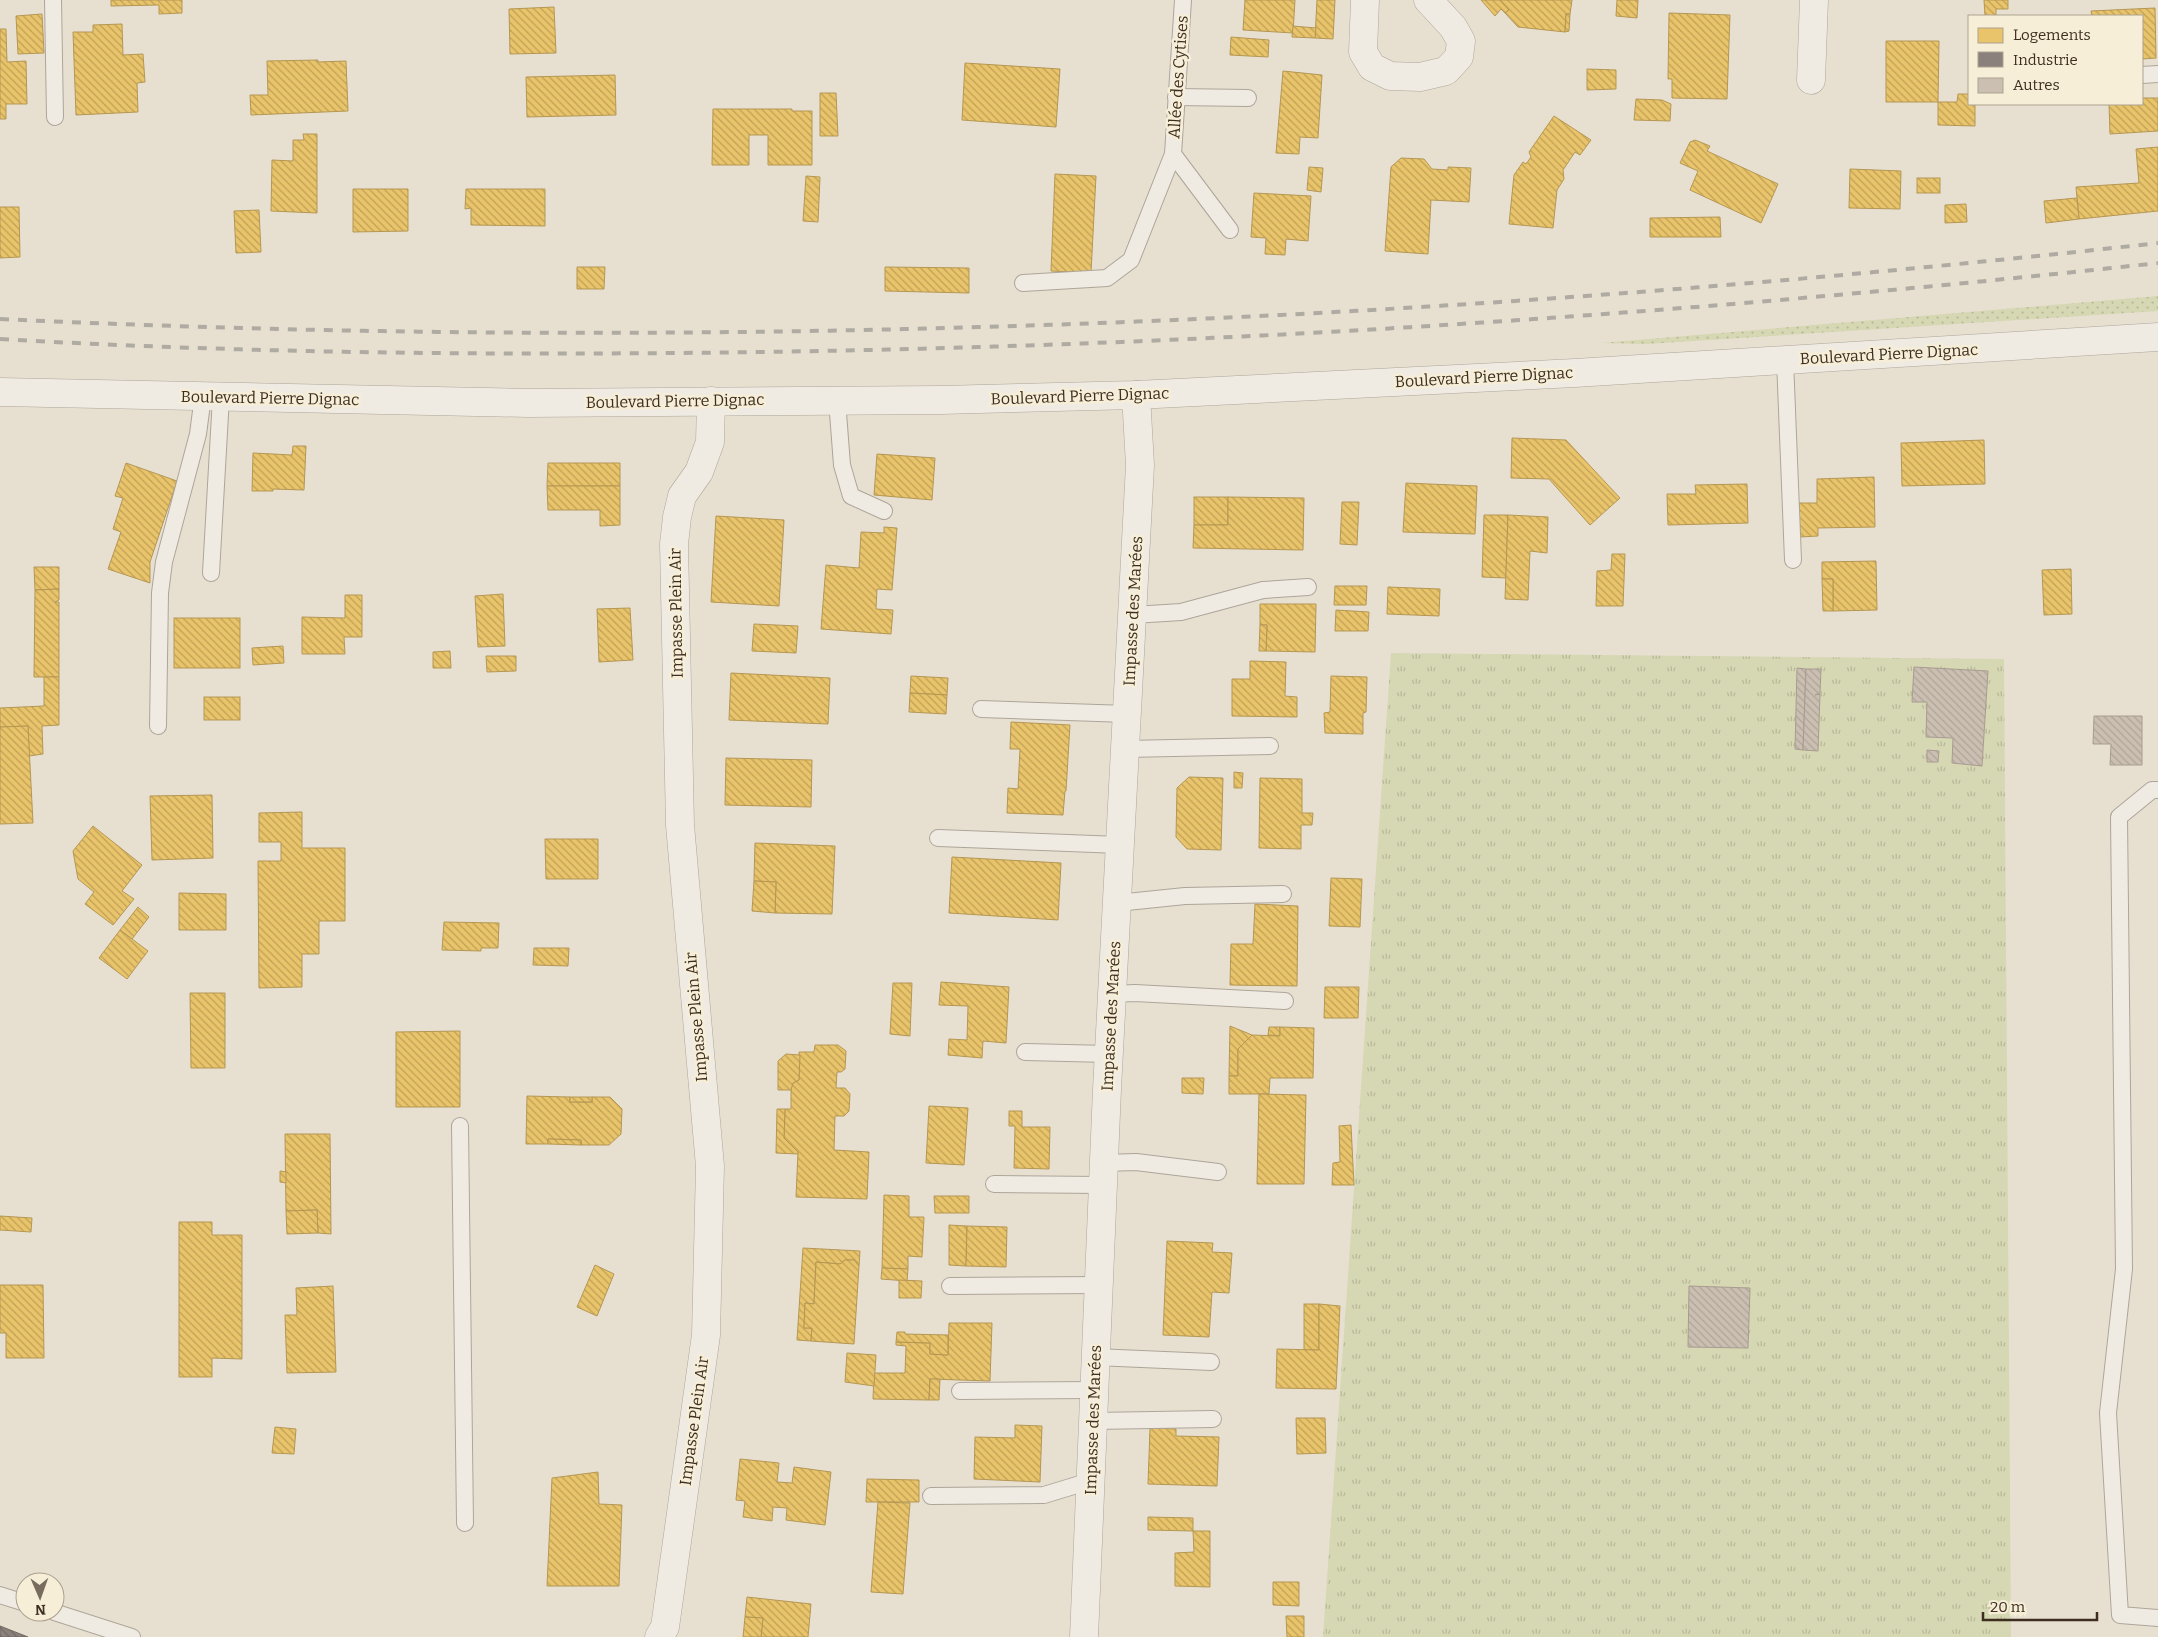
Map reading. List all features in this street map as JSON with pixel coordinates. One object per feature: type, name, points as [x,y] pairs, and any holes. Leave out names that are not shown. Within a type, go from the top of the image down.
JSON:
[{"type":"street","points":[[1365,0],[1363,52],[1372,67],[1390,76],[1420,77],[1446,71],[1459,57],[1461,41],[1453,26],[1428,0]]},
{"type":"street","points":[[1811,80],[1814,0]]},
{"type":"street","name":"Boulevard Pierre Dignac","points":[[0,392],[528,403],[1136,395],[1585,372],[2158,338]]},
{"type":"street","name":"Impasse des Marées","points":[[1084,1637],[1103,1174],[1140,465],[1136,395]]},
{"type":"street","name":"Impasse Plein Air","points":[[659,1637],[665,1627],[706,1335],[710,1166],[680,825],[674,544],[677,516],[682,496],[699,472],[710,442],[711,401]]},
{"type":"lane","points":[[53,0],[55,117]]},
{"type":"lane","name":"Allée des Cytises","points":[[1023,283],[1107,278],[1131,260],[1173,154],[1182,0]]},
{"type":"lane","points":[[2143,76],[2158,74]]},
{"type":"lane","points":[[1176,97],[1248,98]]},
{"type":"lane","points":[[1173,154],[1230,230]]},
{"type":"lane","points":[[1785,360],[1793,560]]},
{"type":"lane","points":[[211,573],[212,396]]},
{"type":"lane","points":[[158,726],[160,593],[164,562],[198,434],[212,396]]},
{"type":"lane","points":[[837,400],[842,465],[851,496],[884,510]]},
{"type":"lane","points":[[1133,615],[1181,612],[1263,590],[1308,587]]},
{"type":"lane","points":[[981,710],[1127,714]]},
{"type":"lane","points":[[1125,749],[1270,746]]},
{"type":"lane","points":[[2158,790],[2152,790],[2119,818],[2124,1269],[2108,1413],[2120,1615],[2158,1618]]},
{"type":"lane","points":[[938,838],[1120,845]]},
{"type":"lane","points":[[1117,902],[1185,896],[1283,894]]},
{"type":"lane","points":[[1112,994],[1135,993],[1285,1001]]},
{"type":"lane","points":[[1025,1052],[1109,1054]]},
{"type":"lane","points":[[460,1126],[465,1523]]},
{"type":"lane","points":[[994,1184],[1103,1174],[1136,1162],[1218,1172]]},
{"type":"lane","points":[[950,1286],[1099,1285]]},
{"type":"lane","points":[[1095,1357],[1211,1362]]},
{"type":"lane","points":[[960,1390],[1094,1390]]},
{"type":"lane","points":[[1092,1421],[1213,1418]]},
{"type":"lane","points":[[931,1496],[1044,1495],[1090,1481]]},
{"type":"lane","points":[[0,1595],[15,1600]]},
{"type":"lane","points":[[65,1616],[132,1637]]},
{"type":"green space","points":[[2158,296],[2158,311],[1647,344],[1601,343]]},
{"type":"green space","points":[[1391,653],[2004,659],[2011,1637],[1323,1637]]},
{"type":"building: Logements","points":[[111,0],[182,0],[182,13],[159,14],[159,5],[111,6]]},
{"type":"building: Logements","points":[[1245,0],[1295,0],[1293,33],[1243,30]]},
{"type":"building: Logements","points":[[1317,0],[1335,0],[1333,39],[1315,38]]},
{"type":"building: Logements","points":[[1481,0],[1500,0],[1509,10],[1505,13],[1501,9],[1495,16]]},
{"type":"building: Logements","points":[[1500,0],[1572,0],[1570,14],[1566,14],[1565,32],[1518,27],[1505,13],[1509,10]]},
{"type":"building: Logements","points":[[1617,0],[1638,0],[1637,18],[1616,16]]},
{"type":"building: Logements","points":[[1984,0],[2008,0],[2008,9],[1996,9],[1996,15],[1985,15]]},
{"type":"building: Logements","points":[[554,7],[556,53],[510,54],[509,9]]},
{"type":"building: Logements","points":[[2155,8],[2156,58],[2143,59],[2143,15],[2092,15],[2091,11]]},
{"type":"building: Logements","points":[[1669,13],[1730,15],[1727,99],[1672,98],[1672,79],[1668,79]]},
{"type":"building: Logements","points":[[42,14],[44,53],[18,54],[16,16]]},
{"type":"building: Logements","points":[[1566,14],[1570,14],[1569,31],[1565,32]]},
{"type":"building: Logements","points":[[122,24],[123,55],[143,54],[145,82],[137,83],[138,112],[76,115],[73,32],[93,32],[93,25]]},
{"type":"building: Logements","points":[[1293,26],[1316,28],[1315,38],[1292,37]]},
{"type":"building: Logements","points":[[0,29],[6,29],[7,62],[26,61],[27,104],[6,104],[6,119],[0,119]]},
{"type":"building: Logements","points":[[1231,37],[1269,40],[1268,57],[1230,55]]},
{"type":"building: Logements","points":[[1886,41],[1939,41],[1938,102],[1886,102]]},
{"type":"building: Logements","points":[[318,60],[318,62],[346,61],[348,111],[251,115],[250,95],[268,95],[267,61]]},
{"type":"building: Logements","points":[[965,63],[1060,69],[1056,127],[962,120]]},
{"type":"building: Logements","points":[[1587,69],[1616,70],[1616,89],[1587,90]]},
{"type":"building: Logements","points":[[1283,71],[1322,75],[1318,138],[1300,137],[1299,154],[1276,153]]},
{"type":"building: Logements","points":[[615,75],[616,115],[527,117],[526,77]]},
{"type":"building: Logements","points":[[820,93],[836,93],[838,136],[820,136]]},
{"type":"building: Logements","points":[[1958,94],[1968,94],[1968,105],[1975,105],[1975,126],[1938,125],[1938,102],[1957,102]]},
{"type":"building: Logements","points":[[2143,98],[2158,98],[2158,131],[2110,134],[2109,105],[2143,105]]},
{"type":"building: Logements","points":[[1636,99],[1662,100],[1671,104],[1670,121],[1634,120]]},
{"type":"building: Logements","points":[[713,109],[792,109],[792,111],[812,111],[812,165],[768,165],[768,135],[749,135],[749,165],[712,165]]},
{"type":"building: Logements","points":[[1554,116],[1591,140],[1580,155],[1575,152],[1563,170],[1564,179],[1557,190],[1553,228],[1509,224],[1514,175],[1523,162],[1526,164],[1531,157],[1529,152]]},
{"type":"building: Logements","points":[[303,134],[317,134],[317,213],[271,211],[272,160],[293,161],[293,140],[304,140]]},
{"type":"building: Logements","points":[[1695,140],[1710,146],[1707,151],[1778,184],[1761,223],[1690,190],[1698,171],[1680,163],[1690,142]]},
{"type":"building: Logements","points":[[2158,147],[2158,211],[2079,219],[2076,187],[2139,183],[2136,149]]},
{"type":"building: Logements","points":[[1401,158],[1424,159],[1432,169],[1448,170],[1448,167],[1471,168],[1469,202],[1431,200],[1428,254],[1385,251],[1391,167]]},
{"type":"building: Logements","points":[[1309,167],[1323,168],[1321,192],[1307,190]]},
{"type":"building: Logements","points":[[1850,169],[1901,171],[1900,209],[1849,208]]},
{"type":"building: Logements","points":[[1055,174],[1096,176],[1091,273],[1051,271]]},
{"type":"building: Logements","points":[[806,176],[820,177],[818,222],[803,221]]},
{"type":"building: Logements","points":[[1917,178],[1940,178],[1940,193],[1917,193]]},
{"type":"building: Logements","points":[[353,189],[408,189],[408,231],[353,232]]},
{"type":"building: Logements","points":[[466,189],[545,189],[545,226],[471,225],[471,208],[465,209]]},
{"type":"building: Logements","points":[[1254,193],[1311,196],[1308,241],[1286,239],[1285,255],[1265,254],[1266,238],[1251,237]]},
{"type":"building: Logements","points":[[2077,198],[2079,219],[2046,223],[2044,201]]},
{"type":"building: Logements","points":[[1966,204],[1967,222],[1945,223],[1945,205]]},
{"type":"building: Logements","points":[[0,207],[19,207],[20,257],[0,258]]},
{"type":"building: Logements","points":[[259,210],[261,252],[236,253],[234,211]]},
{"type":"building: Logements","points":[[1720,217],[1721,237],[1650,237],[1650,218]]},
{"type":"building: Logements","points":[[577,267],[605,267],[604,289],[577,289]]},
{"type":"building: Logements","points":[[885,267],[969,268],[969,293],[885,291]]},
{"type":"building: Logements","points":[[1512,438],[1566,440],[1620,498],[1590,525],[1549,479],[1511,478]]},
{"type":"building: Logements","points":[[1984,440],[1985,484],[1902,486],[1901,443]]},
{"type":"building: Logements","points":[[293,446],[306,446],[304,490],[273,489],[273,491],[252,491],[253,453],[292,455]]},
{"type":"building: Logements","points":[[877,454],[935,458],[932,500],[874,495]]},
{"type":"building: Logements","points":[[126,463],[177,481],[150,562],[150,583],[108,569],[121,532],[113,529],[123,498],[115,496]]},
{"type":"building: Logements","points":[[548,463],[620,463],[620,486],[547,486]]},
{"type":"building: Logements","points":[[1874,477],[1875,527],[1818,528],[1818,536],[1800,537],[1799,503],[1817,503],[1817,479]]},
{"type":"building: Logements","points":[[1406,483],[1477,486],[1475,534],[1403,532]]},
{"type":"building: Logements","points":[[1747,484],[1748,523],[1668,525],[1667,494],[1696,494],[1695,485]]},
{"type":"building: Logements","points":[[547,486],[620,486],[620,525],[600,526],[600,510],[548,510]]},
{"type":"building: Logements","points":[[1194,497],[1228,497],[1228,525],[1194,525]]},
{"type":"building: Logements","points":[[1228,497],[1304,498],[1303,550],[1193,548],[1194,525],[1228,525]]},
{"type":"building: Logements","points":[[1342,502],[1359,502],[1357,545],[1340,544]]},
{"type":"building: Logements","points":[[1484,515],[1508,515],[1506,578],[1482,577]]},
{"type":"building: Logements","points":[[1508,515],[1548,517],[1547,553],[1530,551],[1528,600],[1505,599]]},
{"type":"building: Logements","points":[[716,516],[784,520],[779,606],[711,602]]},
{"type":"building: Logements","points":[[884,527],[897,528],[892,590],[877,589],[876,609],[893,610],[891,634],[821,629],[826,565],[859,568],[861,532],[884,533]]},
{"type":"building: Logements","points":[[1612,554],[1625,554],[1623,606],[1596,606],[1597,571],[1611,570]]},
{"type":"building: Logements","points":[[1876,561],[1877,610],[1833,611],[1833,579],[1822,579],[1822,562]]},
{"type":"building: Logements","points":[[34,567],[59,567],[59,589],[35,590]]},
{"type":"building: Logements","points":[[2071,569],[2072,614],[2044,615],[2042,570]]},
{"type":"building: Logements","points":[[1822,579],[1833,579],[1833,611],[1823,611]]},
{"type":"building: Logements","points":[[1335,586],[1367,586],[1366,605],[1334,605]]},
{"type":"building: Logements","points":[[1388,587],[1440,589],[1439,616],[1387,614]]},
{"type":"building: Logements","points":[[59,589],[59,600],[55,602],[59,602],[59,677],[34,677],[35,590]]},
{"type":"building: Logements","points":[[503,594],[505,646],[478,647],[475,596]]},
{"type":"building: Logements","points":[[345,595],[362,595],[362,637],[344,637],[345,654],[302,654],[302,617],[345,618]]},
{"type":"building: Logements","points":[[1260,604],[1316,604],[1315,652],[1266,651],[1267,625],[1260,625]]},
{"type":"building: Logements","points":[[630,608],[633,660],[599,662],[597,609]]},
{"type":"building: Logements","points":[[1336,610],[1369,612],[1368,631],[1335,631]]},
{"type":"building: Logements","points":[[174,618],[240,618],[240,668],[174,668]]},
{"type":"building: Logements","points":[[754,624],[798,626],[796,653],[752,651]]},
{"type":"building: Logements","points":[[1260,625],[1267,625],[1266,651],[1259,651]]},
{"type":"building: Logements","points":[[283,646],[284,663],[253,665],[252,648]]},
{"type":"building: Logements","points":[[450,651],[451,668],[433,668],[433,652]]},
{"type":"building: Logements","points":[[486,656],[516,656],[516,671],[487,672]]},
{"type":"building: Logements","points":[[1250,661],[1286,662],[1285,696],[1297,697],[1297,717],[1232,716],[1232,679],[1250,679]]},
{"type":"building: Logements","points":[[731,673],[830,678],[828,724],[729,720]]},
{"type":"building: Logements","points":[[911,676],[948,678],[947,695],[910,693]]},
{"type":"building: Logements","points":[[1331,676],[1367,677],[1363,734],[1325,733],[1324,713],[1330,712]]},
{"type":"building: Logements","points":[[44,677],[59,677],[59,725],[42,726],[43,754],[29,756],[28,726],[0,727],[0,708],[44,706]]},
{"type":"building: Logements","points":[[910,693],[947,695],[946,714],[909,712]]},
{"type":"building: Logements","points":[[204,697],[240,697],[240,720],[204,720]]},
{"type":"building: Logements","points":[[1011,722],[1070,725],[1063,815],[1007,813],[1008,788],[1018,789],[1020,749],[1010,749]]},
{"type":"building: Logements","points":[[28,726],[33,823],[0,824],[0,727]]},
{"type":"building: Logements","points":[[726,758],[812,760],[811,807],[725,805]]},
{"type":"building: Logements","points":[[1234,772],[1243,773],[1242,788],[1234,788]]},
{"type":"building: Logements","points":[[1189,777],[1223,778],[1221,850],[1187,849],[1176,837],[1177,788]]},
{"type":"building: Logements","points":[[1260,778],[1302,779],[1302,813],[1313,813],[1312,825],[1301,825],[1301,849],[1259,848]]},
{"type":"building: Logements","points":[[212,795],[213,858],[152,860],[150,796]]},
{"type":"building: Logements","points":[[302,812],[302,848],[345,848],[345,921],[319,921],[319,954],[302,954],[302,987],[259,988],[258,861],[281,861],[281,842],[259,842],[259,813]]},
{"type":"building: Logements","points":[[93,826],[142,865],[122,891],[134,899],[113,925],[85,904],[94,892],[78,879],[73,851]]},
{"type":"building: Logements","points":[[545,839],[598,839],[598,879],[546,879]]},
{"type":"building: Logements","points":[[755,843],[835,846],[832,914],[775,913],[776,882],[754,881]]},
{"type":"building: Logements","points":[[952,857],[1061,863],[1058,920],[949,913]]},
{"type":"building: Logements","points":[[1331,878],[1362,879],[1360,927],[1329,926]]},
{"type":"building: Logements","points":[[754,881],[776,882],[775,913],[752,911]]},
{"type":"building: Logements","points":[[179,893],[226,894],[226,930],[179,930]]},
{"type":"building: Logements","points":[[1255,904],[1298,906],[1297,986],[1230,985],[1231,944],[1253,944]]},
{"type":"building: Logements","points":[[138,907],[149,917],[132,939],[120,930]]},
{"type":"building: Logements","points":[[444,922],[499,923],[498,948],[481,948],[481,951],[442,950]]},
{"type":"building: Logements","points":[[120,930],[148,951],[127,979],[99,958]]},
{"type":"building: Logements","points":[[534,948],[569,948],[568,966],[533,965]]},
{"type":"building: Logements","points":[[941,982],[1009,987],[1006,1043],[983,1041],[982,1058],[948,1055],[949,1039],[967,1040],[968,1006],[939,1005]]},
{"type":"building: Logements","points":[[893,983],[912,983],[910,1036],[890,1034]]},
{"type":"building: Logements","points":[[1325,987],[1359,987],[1358,1018],[1324,1018]]},
{"type":"building: Logements","points":[[190,993],[225,993],[225,1068],[191,1068]]},
{"type":"building: Logements","points":[[1230,1026],[1252,1035],[1238,1049],[1238,1076],[1229,1076]]},
{"type":"building: Logements","points":[[1269,1027],[1280,1027],[1280,1036],[1268,1035]]},
{"type":"building: Logements","points":[[1280,1027],[1314,1028],[1313,1078],[1270,1078],[1269,1094],[1229,1094],[1229,1076],[1238,1076],[1238,1049],[1252,1035],[1280,1036]]},
{"type":"building: Logements","points":[[460,1031],[460,1107],[396,1107],[396,1032]]},
{"type":"building: Logements","points":[[815,1045],[838,1045],[846,1051],[845,1069],[837,1072],[836,1088],[845,1088],[850,1094],[849,1111],[844,1116],[835,1116],[834,1150],[869,1152],[867,1199],[796,1197],[798,1152],[784,1138],[785,1109],[791,1109],[791,1088],[793,1083],[799,1080],[799,1052],[814,1052]]},
{"type":"building: Logements","points":[[786,1054],[800,1055],[799,1080],[793,1083],[791,1090],[778,1090],[778,1061]]},
{"type":"building: Logements","points":[[1182,1078],[1204,1078],[1203,1094],[1182,1093]]},
{"type":"building: Logements","points":[[1259,1094],[1306,1095],[1304,1184],[1257,1184]]},
{"type":"building: Logements","points":[[527,1096],[570,1097],[570,1102],[592,1102],[592,1097],[610,1097],[622,1109],[621,1134],[609,1145],[581,1145],[581,1140],[548,1139],[548,1144],[526,1144]]},
{"type":"building: Logements","points":[[570,1097],[592,1097],[592,1102],[570,1102]]},
{"type":"building: Logements","points":[[929,1106],[968,1108],[964,1165],[926,1163]]},
{"type":"building: Logements","points":[[777,1109],[785,1109],[784,1138],[798,1154],[776,1153]]},
{"type":"building: Logements","points":[[1009,1111],[1022,1111],[1022,1127],[1050,1127],[1049,1169],[1014,1168],[1015,1126],[1009,1126]]},
{"type":"building: Logements","points":[[1351,1125],[1354,1185],[1332,1185],[1333,1163],[1340,1162],[1339,1126]]},
{"type":"building: Logements","points":[[285,1134],[330,1134],[331,1234],[318,1233],[317,1210],[286,1211]]},
{"type":"building: Logements","points":[[548,1139],[581,1140],[581,1145],[548,1144]]},
{"type":"building: Logements","points":[[280,1171],[286,1172],[286,1183],[280,1182]]},
{"type":"building: Logements","points":[[884,1195],[909,1196],[909,1217],[924,1217],[922,1257],[908,1256],[908,1269],[882,1268]]},
{"type":"building: Logements","points":[[934,1196],[969,1196],[969,1213],[935,1213]]},
{"type":"building: Logements","points":[[317,1210],[318,1233],[287,1234],[286,1211]]},
{"type":"building: Logements","points":[[0,1216],[32,1218],[31,1232],[0,1230]]},
{"type":"building: Logements","points":[[179,1222],[212,1222],[212,1235],[242,1235],[242,1359],[212,1358],[212,1377],[179,1377]]},
{"type":"building: Logements","points":[[949,1225],[967,1226],[966,1266],[949,1265]]},
{"type":"building: Logements","points":[[967,1226],[1007,1227],[1006,1267],[966,1266]]},
{"type":"building: Logements","points":[[1167,1241],[1213,1243],[1212,1252],[1232,1253],[1229,1293],[1212,1292],[1209,1337],[1163,1335]]},
{"type":"building: Logements","points":[[803,1248],[860,1251],[859,1266],[854,1260],[845,1260],[840,1264],[816,1262],[814,1304],[805,1303],[804,1328],[812,1328],[811,1341],[797,1340]]},
{"type":"building: Logements","points":[[845,1260],[854,1260],[859,1266],[854,1344],[811,1341],[812,1328],[804,1328],[805,1303],[814,1304],[816,1262],[840,1264]]},
{"type":"building: Logements","points":[[595,1265],[614,1274],[597,1316],[577,1307]]},
{"type":"building: Logements","points":[[882,1268],[908,1269],[907,1281],[881,1279]]},
{"type":"building: Logements","points":[[899,1280],[922,1281],[921,1298],[899,1298]]},
{"type":"building: Logements","points":[[0,1285],[43,1285],[44,1358],[6,1358],[6,1333],[0,1333]]},
{"type":"building: Logements","points":[[333,1286],[336,1372],[287,1373],[285,1315],[297,1315],[296,1288]]},
{"type":"building: Logements","points":[[1304,1304],[1319,1304],[1319,1350],[1304,1350]]},
{"type":"building: Logements","points":[[1319,1304],[1340,1306],[1336,1389],[1276,1388],[1277,1349],[1319,1350]]},
{"type":"building: Logements","points":[[949,1323],[992,1323],[990,1381],[930,1379],[929,1400],[873,1399],[874,1373],[905,1373],[906,1346],[896,1345],[896,1342],[930,1343],[930,1354],[948,1355]]},
{"type":"building: Logements","points":[[897,1332],[905,1332],[905,1334],[948,1335],[948,1355],[930,1354],[930,1343],[896,1342]]},
{"type":"building: Logements","points":[[847,1353],[876,1355],[874,1386],[845,1382]]},
{"type":"building: Logements","points":[[930,1379],[940,1379],[939,1400],[929,1400]]},
{"type":"building: Logements","points":[[1296,1418],[1325,1418],[1326,1453],[1297,1454]]},
{"type":"building: Logements","points":[[1015,1425],[1042,1426],[1040,1482],[974,1479],[975,1437],[1015,1438]]},
{"type":"building: Logements","points":[[275,1427],[296,1429],[294,1454],[272,1453]]},
{"type":"building: Logements","points":[[1150,1428],[1176,1429],[1176,1436],[1219,1437],[1217,1486],[1148,1484]]},
{"type":"building: Logements","points":[[740,1459],[779,1463],[777,1482],[792,1483],[794,1467],[831,1472],[825,1525],[786,1520],[787,1508],[773,1507],[772,1521],[743,1517],[745,1501],[736,1500]]},
{"type":"building: Logements","points":[[598,1472],[599,1504],[622,1505],[619,1586],[547,1586],[552,1478]]},
{"type":"building: Logements","points":[[867,1479],[919,1480],[919,1502],[866,1502]]},
{"type":"building: Logements","points":[[878,1502],[910,1503],[903,1594],[871,1592]]},
{"type":"building: Logements","points":[[1148,1517],[1193,1518],[1193,1531],[1148,1530]]},
{"type":"building: Logements","points":[[1193,1531],[1210,1531],[1210,1587],[1175,1586],[1175,1553],[1194,1552]]},
{"type":"building: Logements","points":[[1273,1582],[1299,1582],[1299,1606],[1273,1605]]},
{"type":"building: Logements","points":[[747,1597],[811,1604],[808,1637],[761,1637],[763,1618],[745,1617]]},
{"type":"building: Logements","points":[[1286,1616],[1304,1616],[1304,1637],[1287,1637]]},
{"type":"building: Logements","points":[[745,1617],[763,1618],[761,1637],[743,1637]]},
{"type":"building: Industrie","points":[[0,1626],[28,1637],[0,1637]]},
{"type":"building: Autres","points":[[1914,667],[1988,671],[1982,766],[1952,763],[1953,738],[1926,737],[1927,702],[1912,702]]},
{"type":"building: Autres","points":[[1797,668],[1806,669],[1803,750],[1795,749]]},
{"type":"building: Autres","points":[[1806,669],[1821,669],[1820,693],[1815,695],[1820,694],[1818,751],[1803,750]]},
{"type":"building: Autres","points":[[2094,716],[2142,716],[2142,765],[2110,765],[2111,744],[2093,744]]},
{"type":"building: Autres","points":[[1927,750],[1939,751],[1938,762],[1927,762]]},
{"type":"building: Autres","points":[[1689,1286],[1750,1288],[1748,1348],[1688,1347]]},
{"type":"railway","points":[[0,319],[270,329],[540,333],[810,331],[1080,324],[1350,311],[1620,293],[1889,271],[2158,243]]},
{"type":"railway","points":[[0,339],[252,350],[505,353],[673,353],[1045,345],[1417,327],[1602,314],[1788,299],[2158,263]]}]
